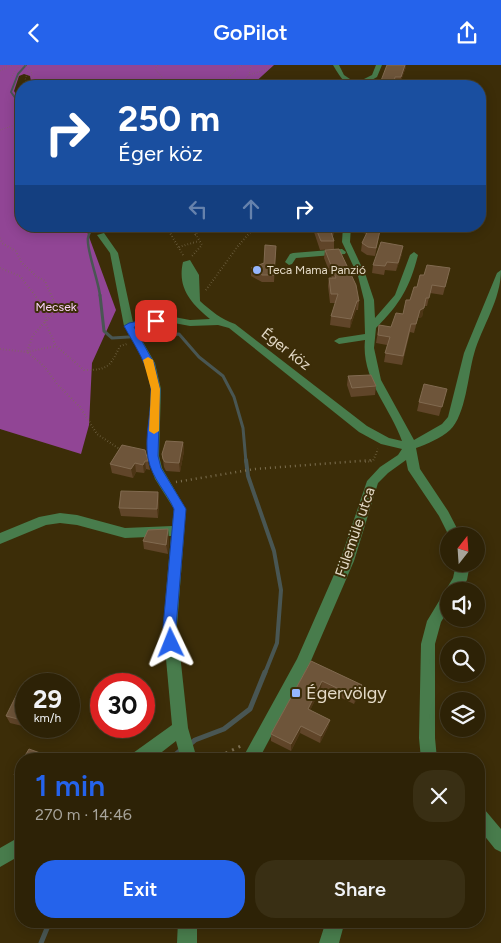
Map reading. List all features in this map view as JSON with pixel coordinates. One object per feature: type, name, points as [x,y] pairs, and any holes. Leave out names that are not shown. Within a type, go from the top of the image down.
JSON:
[{"type":"street","points":[[336,65],[342,76],[348,80]]},
{"type":"street","points":[[366,80],[375,75],[379,65]]},
{"type":"street","points":[[347,232],[346,242],[362,276],[369,300],[371,331],[369,348],[376,379],[383,396],[405,433],[410,446],[414,470],[444,514],[450,527]]},
{"type":"street","points":[[101,235],[114,253],[129,326],[150,363],[156,389],[153,456],[156,468],[180,509],[170,627],[182,733],[187,753]]},
{"type":"street","points":[[289,262],[293,256],[350,252]]},
{"type":"street","points":[[339,341],[371,331],[396,303],[407,281],[414,255]]},
{"type":"street","points":[[187,262],[184,272],[185,285],[188,292],[218,322]]},
{"type":"street","name":"Fülemüle utca","points":[[253,753],[307,654],[347,561],[367,495],[374,481],[384,470],[402,458],[410,446],[424,441],[446,427],[453,417],[469,353],[501,273]]},
{"type":"street","name":"Éger köz","points":[[129,326],[174,320],[190,323],[218,322],[232,326],[363,429],[381,440],[395,445],[410,446]]},
{"type":"street","points":[[0,539],[44,520],[60,518],[77,520],[125,533],[179,531]]},
{"type":"street","points":[[429,753],[428,644],[434,621],[440,611]]},
{"type":"street","points":[[150,753],[182,733]]},
{"type":"street","points":[[485,823],[501,843]]},
{"type":"street","points":[[0,858],[15,849]]},
{"type":"street","points":[[187,943],[188,928]]},
{"type":"street","points":[[329,943],[334,928]]},
{"type":"path","points":[[0,71],[8,65]]},
{"type":"path","points":[[2,69],[13,65]]},
{"type":"path","points":[[11,78],[17,68],[25,65],[31,70],[34,80]]},
{"type":"path","points":[[25,80],[30,65]]},
{"type":"path","points":[[158,65],[155,69],[162,77],[162,80]]},
{"type":"path","points":[[226,80],[242,65]]},
{"type":"path","points":[[245,80],[249,75],[251,65]]},
{"type":"path","points":[[249,75],[265,70],[271,65]]},
{"type":"path","points":[[0,130],[15,125]]},
{"type":"path","points":[[170,232],[187,262],[202,245],[194,232]]},
{"type":"path","points":[[195,235],[198,232]]},
{"type":"path","points":[[214,279],[251,232]]},
{"type":"path","points":[[0,238],[2,243],[16,251],[21,262],[45,281],[58,310],[33,335],[27,352]]},
{"type":"path","points":[[179,247],[199,241]]},
{"type":"path","points":[[0,268],[20,276],[47,311],[45,323],[56,346],[84,370],[101,370],[112,364],[120,346],[136,339]]},
{"type":"path","points":[[0,349],[27,352],[56,346]]},
{"type":"path","points":[[27,352],[44,366],[57,384],[80,407],[98,434],[127,453]]},
{"type":"path","points":[[164,484],[255,469],[373,461]]},
{"type":"path","points":[[227,753],[262,738]]},
{"type":"green space","name":"Mecsek","points":[[0,65],[274,65],[258,80],[31,80],[30,76],[24,74],[15,80],[15,232],[87,232],[116,310],[92,363],[89,425],[81,454],[0,429]]},
{"type":"building","points":[[387,65],[405,65],[401,77],[395,77],[394,80],[381,80]]},
{"type":"building","points":[[317,232],[331,232],[334,241],[321,241]]},
{"type":"building","points":[[367,232],[380,232],[376,248],[368,247],[362,243]]},
{"type":"building","points":[[381,242],[403,246],[398,263],[387,262],[385,266],[373,265]]},
{"type":"building","points":[[265,245],[276,246],[274,275],[262,275],[251,268],[264,263]]},
{"type":"building","points":[[339,249],[356,285],[359,301],[357,301],[351,319],[331,316],[338,294],[331,294],[329,278],[336,278],[325,250]]},
{"type":"building","points":[[427,265],[450,268],[445,287],[432,285],[429,298],[426,298],[424,308],[420,310],[416,324],[411,324],[403,356],[385,353],[390,337],[378,335],[379,325],[391,327],[396,313],[403,314],[406,300],[410,300],[414,287],[417,287],[420,275],[424,275]]},
{"type":"building","points":[[371,375],[376,386],[352,388],[348,376]]},
{"type":"building","points":[[424,384],[447,389],[442,407],[419,402]]},
{"type":"building","points":[[166,441],[183,442],[179,463],[165,462],[163,459],[162,454]]},
{"type":"building","points":[[122,445],[145,450],[148,461],[145,461],[143,465],[135,463],[131,469],[110,464]]},
{"type":"building","points":[[121,491],[158,492],[157,509],[119,508]]},
{"type":"building","points":[[168,529],[166,545],[143,541],[148,530]]},
{"type":"building","points":[[311,661],[362,685],[356,697],[322,681],[308,709],[330,720],[321,736],[301,726],[291,744],[271,734]]},
{"type":"building","points":[[15,698],[15,718],[6,716]]},
{"type":"building","points":[[29,749],[40,753],[27,753]]},
{"type":"waterway","points":[[16,80],[26,65]]},
{"type":"waterway","points":[[15,82],[11,92],[15,98]]},
{"type":"waterway","points":[[91,232],[88,243],[100,296]]},
{"type":"waterway","points":[[100,295],[104,331],[112,338],[179,334],[199,357],[223,376],[234,397],[243,428],[246,462]]},
{"type":"waterway","points":[[246,460],[248,476],[274,551],[281,590],[277,643],[265,673]]},
{"type":"waterway","points":[[189,745],[195,740],[224,729],[250,709],[265,672]]},
{"type":"waterway","points":[[177,753],[181,750]]},
{"type":"waterway","points":[[41,943],[47,928]]},
{"type":"slow traffic","points":[[148,360],[156,389],[154,431]]},
{"type":"place","name":"Teca Mama Panzió","points":[[257,270]]},
{"type":"place","name":"Égervölgy","points":[[296,693]]},
{"type":"route","points":[[156,321],[129,326],[150,363],[156,389],[153,456],[156,468],[180,509],[170,627],[171,643]]}]
